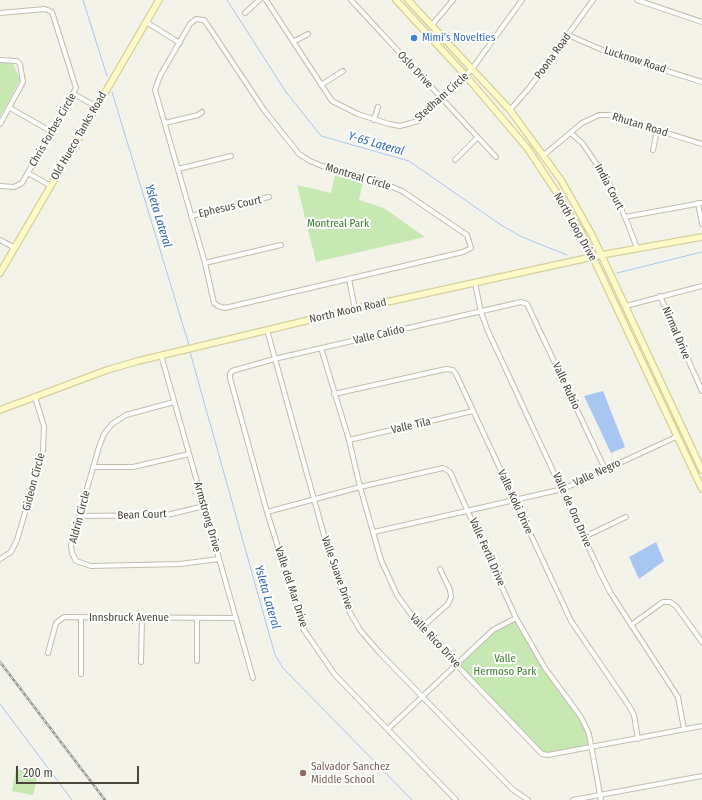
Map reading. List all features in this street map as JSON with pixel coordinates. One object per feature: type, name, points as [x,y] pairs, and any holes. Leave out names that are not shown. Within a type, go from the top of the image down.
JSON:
[{"type":"main road","name":"Old Hueco Tanks Road","points":[[0,273],[159,0]]},
{"type":"main road","name":"North Loop Drive","points":[[396,0],[466,76],[528,149],[581,232],[676,437],[702,489]]},
{"type":"main road","name":"North Loop Drive","points":[[408,0],[510,110],[544,155],[580,211],[702,470]]},
{"type":"main road","name":"North Moon Road","points":[[0,410],[107,370],[161,356],[267,330],[601,255],[702,237]]},
{"type":"street","points":[[246,13],[260,0]]},
{"type":"street","name":"Stedham Circle","points":[[266,0],[332,100],[337,104],[374,120],[395,126],[413,124],[443,99],[472,69],[522,0]]},
{"type":"street","name":"Oslo Drive","points":[[350,0],[496,157]]},
{"type":"street","points":[[432,25],[452,0]]},
{"type":"street","name":"Poona Road","points":[[510,110],[593,0]]},
{"type":"street","points":[[637,0],[702,22]]},
{"type":"street","name":"Chris Forbes Circle","points":[[0,12],[45,9],[52,12],[76,88],[74,94],[28,173],[18,186],[0,186]]},
{"type":"street","name":"Montreal Circle","points":[[196,20],[204,20],[264,110],[299,154],[322,166],[390,185],[467,235],[470,240],[471,248],[464,252],[225,308],[218,306],[214,303],[205,263],[155,90],[156,83],[180,43],[190,24],[196,20]]},
{"type":"street","points":[[146,22],[180,43]]},
{"type":"street","points":[[293,42],[308,34]]},
{"type":"street","name":"Lucknow Road","points":[[568,35],[607,52],[702,82]]},
{"type":"street","points":[[0,60],[16,61],[20,64],[23,78],[22,85],[0,124]]},
{"type":"street","points":[[321,85],[343,71]]},
{"type":"street","points":[[74,94],[96,107]]},
{"type":"street","points":[[374,120],[378,106]]},
{"type":"street","points":[[10,108],[52,132]]},
{"type":"street","points":[[164,123],[198,115],[202,112]]},
{"type":"street","name":"Rhutan Road","points":[[544,155],[590,118],[599,115],[609,115],[702,144]]},
{"type":"street","points":[[653,150],[657,130]]},
{"type":"street","name":"India Court","points":[[571,133],[583,144],[599,166],[625,217],[636,248]]},
{"type":"street","points":[[455,160],[477,138]]},
{"type":"street","points":[[178,169],[231,156]]},
{"type":"street","points":[[28,173],[51,186]]},
{"type":"street","name":"Ephesus Court","points":[[191,216],[269,197]]},
{"type":"street","points":[[625,217],[700,203],[702,224]]},
{"type":"street","points":[[0,240],[15,248]]},
{"type":"street","points":[[205,263],[281,245]]},
{"type":"street","points":[[349,279],[355,310]]},
{"type":"street","name":"Valle de Oro Drive","points":[[475,283],[481,312],[487,329],[563,489],[584,537],[610,592],[678,697],[684,729]]},
{"type":"street","points":[[626,306],[702,286]]},
{"type":"street","name":"Nirmal Drive","points":[[660,296],[702,391]]},
{"type":"street","name":"Valle Calido","points":[[232,371],[274,359],[521,302],[527,304]]},
{"type":"street","name":"Valle Rubio","points":[[527,304],[605,469]]},
{"type":"street","name":"Valle Suave Drive","points":[[267,330],[332,564],[348,609],[360,630],[422,698],[512,789],[522,798],[528,800]]},
{"type":"street","name":"Valle Rico Drive","points":[[321,348],[349,440],[360,487],[389,580],[397,596],[421,628],[542,754],[548,755],[702,726]]},
{"type":"street","name":"Armstrong Drive","points":[[161,356],[253,678]]},
{"type":"street","name":"Valle Koki Drive","points":[[334,394],[446,369],[453,370],[571,621],[588,649],[621,694],[634,715],[638,739]]},
{"type":"street","name":"Valle del Mar Drive","points":[[232,371],[230,378],[267,512],[304,630],[335,674],[456,800]]},
{"type":"street","name":"Gideon Circle","points":[[0,559],[11,552],[17,540],[43,451],[44,426],[35,397]]},
{"type":"street","name":"Aldrin Circle","points":[[174,402],[126,416],[112,424],[102,438],[79,516],[71,550],[74,559],[84,565],[180,564],[219,560]]},
{"type":"street","name":"Valle Tila","points":[[349,440],[473,411]]},
{"type":"street","name":"Valle Negro","points":[[374,532],[563,489],[676,437]]},
{"type":"street","points":[[94,467],[133,467],[189,454]]},
{"type":"street","name":"Valle Fertil Drive","points":[[267,512],[360,487],[443,468],[450,472],[469,511],[516,618],[545,668],[581,718],[589,734],[600,798]]},
{"type":"street","name":"Bean Court","points":[[79,516],[163,515],[204,506]]},
{"type":"street","points":[[584,537],[626,517]]},
{"type":"street","points":[[421,628],[448,604],[451,597],[450,590],[440,569]]},
{"type":"street","points":[[631,625],[663,602],[670,602],[676,606],[702,642]]},
{"type":"street","name":"Innsbruck Avenue","points":[[48,654],[57,621],[64,617],[236,618]]},
{"type":"street","points":[[81,618],[81,674]]},
{"type":"street","points":[[141,662],[142,618]]},
{"type":"street","points":[[196,618],[197,661]]},
{"type":"street","points":[[388,729],[493,630],[516,618]]},
{"type":"street","points":[[573,800],[600,798],[702,776]]},
{"type":"green space","points":[[0,63],[13,63],[20,80],[0,117]]},
{"type":"green space","name":"Montreal Park","points":[[336,170],[364,177],[359,200],[384,208],[425,237],[316,262],[297,185],[331,193]]},
{"type":"green space","name":"Valle Hermoso Park","points":[[516,618],[545,668],[581,717],[589,734],[591,747],[542,754],[456,664],[493,630]]},
{"type":"green space","points":[[16,769],[38,773],[33,795],[12,791]]},
{"type":"water","points":[[603,391],[625,447],[611,453],[584,396]]},
{"type":"water","points":[[656,542],[664,561],[639,579],[629,557]]},
{"type":"waterway","name":"Ysleta Lateral","points":[[83,0],[107,76]]},
{"type":"waterway","name":"Y-65 Lateral","points":[[227,0],[286,92],[321,136],[409,161],[501,225],[522,237],[567,255]]},
{"type":"waterway","name":"Ysleta Lateral","points":[[112,92],[189,345]]},
{"type":"waterway","name":"Y-65 Lateral","points":[[617,273],[702,252]]},
{"type":"waterway","name":"Ysleta Lateral","points":[[190,352],[275,655],[283,668],[412,800]]},
{"type":"waterway","points":[[0,704],[72,800]]},
{"type":"railway","points":[[0,662],[105,800]]},
{"type":"place","name":"Mimi’s Novelties","points":[[414,38]]},
{"type":"place","name":"Salvador Sanchez Middle School","points":[[303,773]]}]
